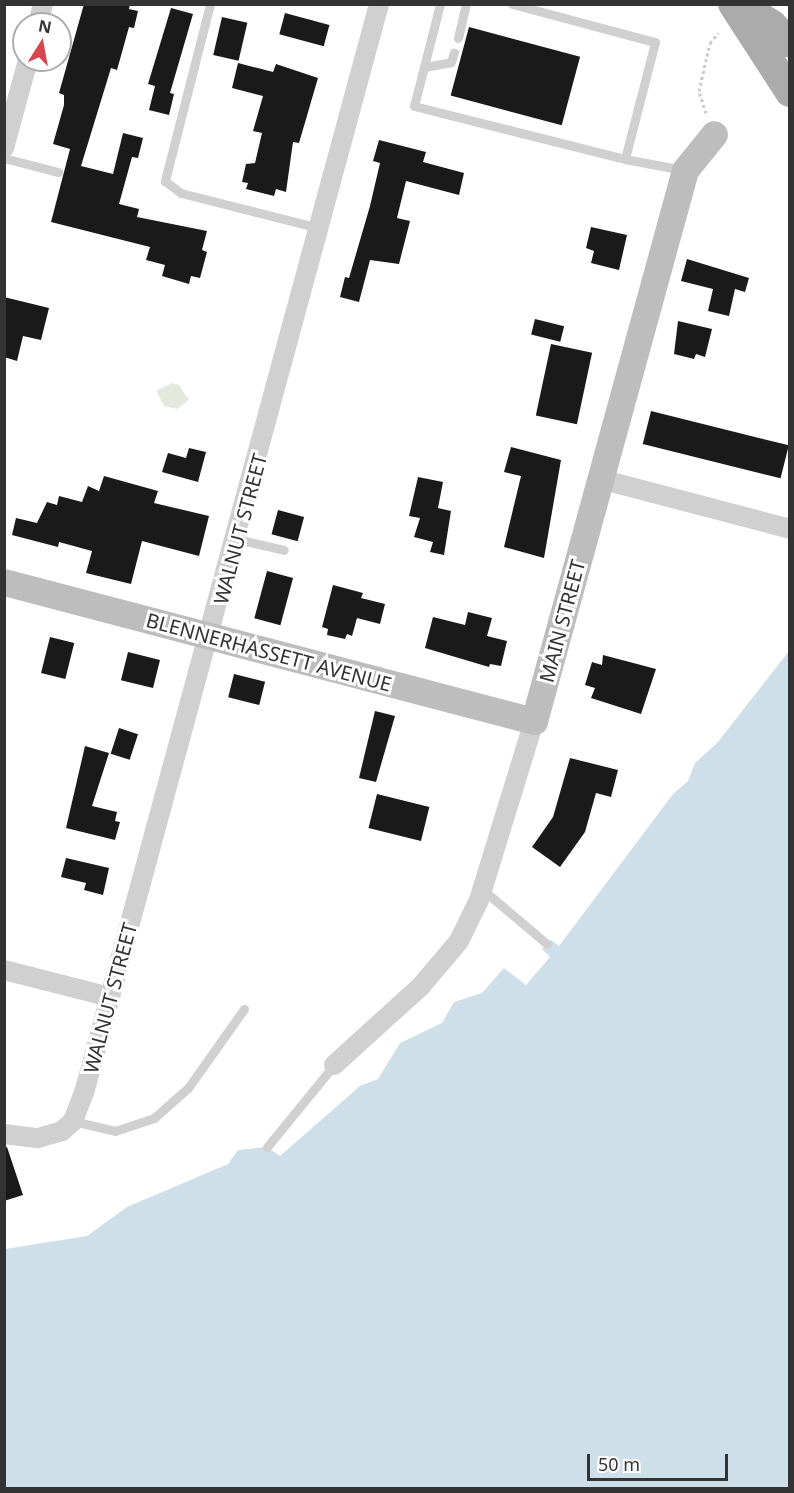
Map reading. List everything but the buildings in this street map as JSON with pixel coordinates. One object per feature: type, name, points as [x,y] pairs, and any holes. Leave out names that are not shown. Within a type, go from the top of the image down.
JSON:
[{"type":"main road","points":[[733,4],[789,92]]},
{"type":"main road","points":[[739,4],[772,25],[789,42]]},
{"type":"street","name":"WALNUT STREET","points":[[74,1121],[211,636],[379,4]]},
{"type":"street","points":[[5,147],[25,72]]},
{"type":"street","name":"MAIN STREET","points":[[334,1065],[442,964],[471,919],[534,721],[685,170],[714,134]]},
{"type":"street","points":[[600,478],[789,529]]},
{"type":"street","name":"BLENNERHASSETT AVENUE","points":[[4,582],[534,721]]},
{"type":"street","points":[[4,970],[110,997]]},
{"type":"street","points":[[4,1134],[38,1138],[62,1131],[74,1121]]},
{"type":"lane","points":[[210,4],[165,181],[181,193],[320,228]]},
{"type":"lane","points":[[440,4],[414,106],[625,159],[685,170]]},
{"type":"lane","points":[[458,38],[466,4]]},
{"type":"lane","points":[[512,4],[656,42],[625,159]]},
{"type":"lane","points":[[424,67],[452,62],[454,52]]},
{"type":"lane","points":[[4,158],[58,172]]},
{"type":"lane","points":[[237,539],[284,550]]},
{"type":"lane","points":[[482,889],[547,944]]},
{"type":"lane","points":[[74,1121],[115,1131],[154,1118],[188,1088],[244,1009]]},
{"type":"lane","points":[[267,1147],[334,1065]]},
{"type":"path","points":[[714,134],[699,91],[710,43],[718,33]]},
{"type":"shaded area","points":[[172,383],[179,385],[189,400],[177,409],[164,406],[156,391]]},
{"type":"shaded area","points":[[789,651],[789,1488],[5,1488],[5,1249],[87,1236],[127,1207],[228,1164],[238,1150],[267,1147],[280,1156],[360,1086],[378,1079],[400,1043],[442,1023],[454,1002],[482,993],[504,968],[526,985],[550,957],[542,949],[551,940],[559,946],[673,794],[688,781],[695,763],[718,742]]}]
